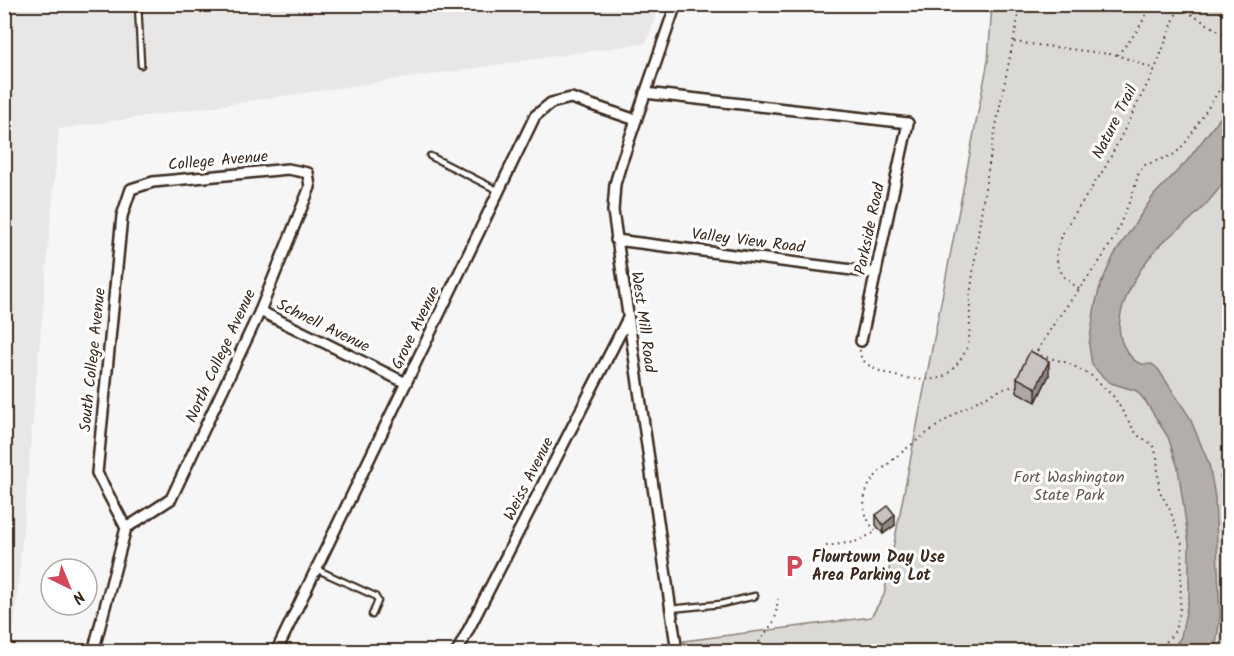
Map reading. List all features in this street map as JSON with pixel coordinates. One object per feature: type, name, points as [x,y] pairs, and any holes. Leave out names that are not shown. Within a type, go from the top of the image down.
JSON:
[{"type":"street","name":"West Mill Road","points":[[676,4],[614,191],[613,211],[677,651]]},
{"type":"street","name":"Parkside Road","points":[[645,93],[908,123],[861,341]]},
{"type":"street","name":"Grove Avenue","points":[[276,651],[535,116],[551,103],[571,98],[636,120]]},
{"type":"street","name":"College Avenue","points":[[131,189],[153,182],[288,170],[308,173]]},
{"type":"street","name":"North College Avenue","points":[[126,528],[171,499],[260,311],[310,187],[308,173]]},
{"type":"street","name":"South College Avenue","points":[[126,528],[97,473],[122,216],[131,189]]},
{"type":"street","name":"Valley View Road","points":[[616,240],[876,273]]},
{"type":"street","name":"Schnell Avenue","points":[[260,311],[406,383]]},
{"type":"street","name":"Weiss Avenue","points":[[457,651],[628,319]]},
{"type":"street","points":[[93,651],[126,528]]},
{"type":"lane","points":[[138,4],[141,65]]},
{"type":"lane","points":[[430,156],[499,191]]},
{"type":"lane","points":[[316,569],[375,596],[378,601],[372,615]]},
{"type":"lane","points":[[670,609],[722,604],[755,596]]},
{"type":"path","points":[[861,341],[862,362],[870,368],[923,381],[941,377],[959,363],[968,348],[970,297],[976,248],[1008,63],[1022,4]]},
{"type":"path","points":[[1117,55],[1145,20],[1150,4]]},
{"type":"path","name":"Nature Trail","points":[[1079,289],[1065,278],[1058,267],[1056,253],[1064,230],[1106,166],[1155,69],[1180,6],[1230,38]]},
{"type":"path","points":[[1013,42],[1117,55],[1155,69]]},
{"type":"path","points":[[1030,365],[1035,354],[1115,236],[1133,194],[1139,172],[1145,165],[1174,154],[1187,141],[1230,73]]},
{"type":"path","points":[[1035,354],[1068,363],[1092,376],[1114,397],[1137,435],[1152,444],[1157,456],[1158,490],[1170,510],[1182,544],[1180,612],[1175,631],[1158,651]]},
{"type":"path","points":[[876,532],[865,517],[864,504],[868,486],[879,471],[918,439],[955,414],[1007,387],[1018,387],[1022,380]]},
{"type":"path","points":[[1220,477],[1229,473]]},
{"type":"path","points":[[826,546],[855,542],[879,530]]},
{"type":"path","points":[[752,651],[775,620],[778,599]]},
{"type":"shaded area","points":[[4,5],[660,5],[646,43],[59,129],[12,652],[4,651]]},
{"type":"shaded area","points":[[1229,106],[1229,175],[1203,207],[1161,244],[1143,266],[1127,294],[1120,324],[1121,338],[1129,354],[1137,362],[1152,364],[1158,369],[1189,416],[1209,464],[1215,497],[1220,617],[1215,651],[1171,651],[1181,637],[1189,597],[1189,544],[1178,468],[1168,437],[1146,402],[1137,391],[1111,383],[1102,376],[1092,365],[1089,345],[1100,286],[1114,255],[1154,195],[1187,161]]},
{"type":"green space","name":"Fort Washington State Park","points":[[992,5],[1229,5],[1229,651],[686,652],[684,641],[871,617],[884,595],[988,61]]},
{"type":"building","points":[[1030,351],[1049,361],[1036,388],[1017,378]]},
{"type":"building","points":[[888,506],[895,515],[883,525],[876,515]]},
{"type":"place","name":"Flourtown Day Use Area Parking Lot","points":[[794,566]]}]
